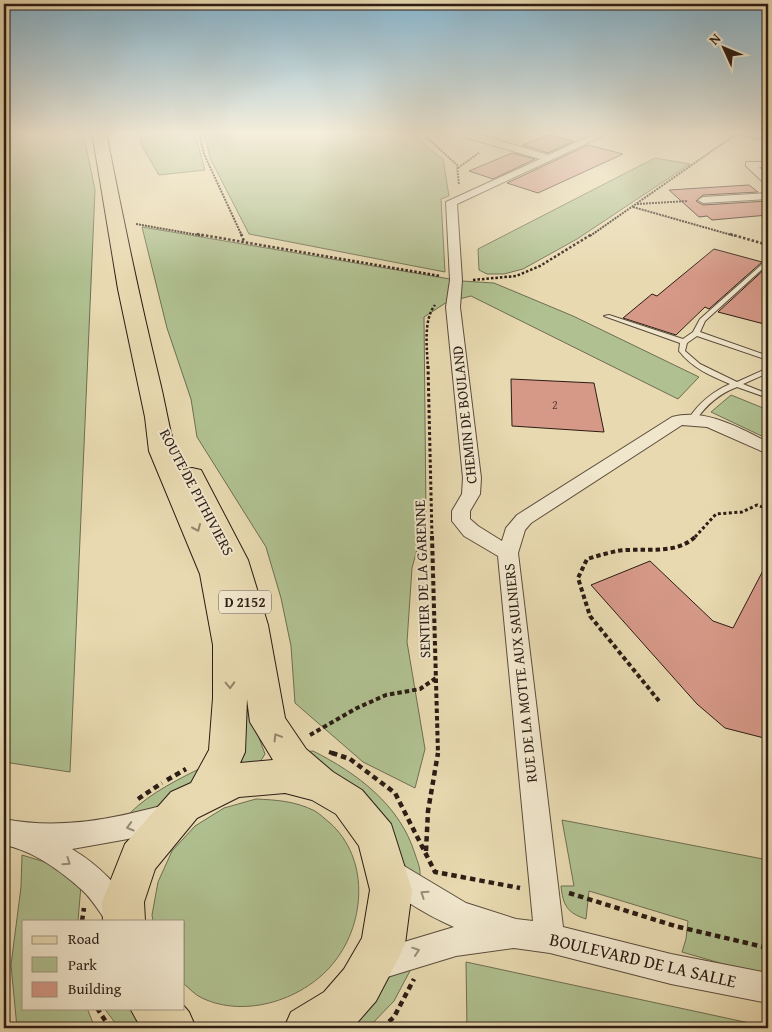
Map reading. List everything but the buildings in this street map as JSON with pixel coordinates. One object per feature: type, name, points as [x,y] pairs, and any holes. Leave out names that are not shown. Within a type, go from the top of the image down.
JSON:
[{"type":"main road","name":"ROUTE DE PITHIVIERS","points":[[108,180],[134,319],[157,417],[162,451],[216,574],[229,645],[230,698],[227,752],[191,804]]},
{"type":"main road","name":"ROUTE DE PITHIVIERS","points":[[157,417],[212,513],[233,560],[252,625],[268,722],[293,760],[321,785]]},
{"type":"main road","points":[[124,920],[123,902],[139,858],[191,804],[235,780],[285,776],[321,785],[349,802],[377,837],[391,890],[383,944],[360,985],[340,1008],[313,1026]]},
{"type":"main road","points":[[155,1010],[173,1028]]},
{"type":"street","points":[[456,279],[451,204],[460,196],[497,180]]},
{"type":"street","points":[[704,200],[768,196]]},
{"type":"street","name":"CHEMIN DE BOULAND","points":[[456,279],[453,308],[472,478],[471,494],[461,511],[461,521],[471,531],[508,553]]},
{"type":"street","points":[[693,418],[709,421],[768,449]]},
{"type":"street","name":"RUE DE LA MOTTE AUX SAULNIERS","points":[[550,938],[542,891],[508,553],[516,528],[524,519],[665,427],[678,420],[693,418]]},
{"type":"street","points":[[15,834],[65,837],[116,831],[191,804]]},
{"type":"street","points":[[15,834],[65,860],[93,881],[124,920]]},
{"type":"street","name":"BOULEVARD DE LA SALLE","points":[[385,868],[432,900],[460,915],[516,934],[550,938],[671,969],[768,988]]},
{"type":"street","name":"BOULEVARD DE LA SALLE","points":[[370,967],[456,941],[516,934]]},
{"type":"lane","points":[[768,261],[702,320],[696,333],[684,342],[682,351],[691,362],[734,383],[768,396]]},
{"type":"lane","points":[[607,316],[684,342]]},
{"type":"lane","points":[[696,333],[768,358]]},
{"type":"lane","points":[[693,418],[702,404],[734,383],[752,380],[768,370]]},
{"type":"path","points":[[216,180],[244,241]]},
{"type":"path","points":[[458,180],[460,196]]},
{"type":"path","points":[[116,221],[244,241],[456,279],[488,280],[516,276],[540,266],[581,242],[670,180]]},
{"type":"path","points":[[636,204],[704,200]]},
{"type":"path","points":[[632,207],[768,245]]},
{"type":"path","name":"SENTIER DE LA GARENNE","points":[[426,852],[428,811],[438,758],[427,337],[431,310],[434,306]]},
{"type":"path","points":[[659,701],[590,616],[578,578],[587,560],[618,550],[658,550],[688,544],[716,514],[742,512],[757,505],[768,509]]},
{"type":"path","points":[[304,740],[357,708],[386,695],[420,689],[436,678]]},
{"type":"path","points":[[435,872],[542,891],[576,894],[675,926],[768,948]]},
{"type":"path","points":[[382,1028],[394,1017],[412,985],[416,972]]},
{"type":"path","points":[[99,1010],[110,1028]]},
{"type":"green space","points":[[4,180],[93,180],[95,190],[70,772],[4,762]]},
{"type":"green space","points":[[221,180],[446,180],[449,196],[441,199],[445,272],[249,234]]},
{"type":"green space","points":[[612,180],[666,180],[577,239],[523,269],[504,274],[487,274],[479,270],[478,249]]},
{"type":"green space","points":[[142,227],[462,281],[494,283],[573,316],[699,377],[678,399],[471,296],[447,302],[424,317],[426,517],[412,568],[407,642],[425,749],[415,788],[363,762],[295,703],[291,646],[281,598],[266,547],[197,437],[191,399],[167,328]]},
{"type":"green space","points":[[731,395],[768,410],[768,439],[711,412]]},
{"type":"green space","points":[[249,691],[258,735],[265,754],[260,762],[229,766]]},
{"type":"green space","points":[[313,751],[361,780],[388,806],[408,836],[419,867],[419,880],[294,753]]},
{"type":"green space","points":[[207,765],[188,791],[133,820],[130,813],[147,798]]},
{"type":"green space","points":[[256,799],[293,803],[315,811],[343,837],[352,854],[357,871],[359,890],[353,927],[335,961],[308,986],[274,1002],[256,1006],[219,1004],[199,997],[185,985],[185,920],[153,920],[152,915],[158,882],[172,851],[195,826],[224,808]]},
{"type":"green space","points":[[562,820],[768,860],[768,977],[682,952],[688,921],[589,891],[586,919],[570,911],[563,898],[561,886],[574,886]]},
{"type":"green space","points":[[22,855],[58,866],[81,885],[78,920],[22,920],[22,1010],[88,1010],[95,1028],[17,1028],[11,965],[21,887]]},
{"type":"green space","points":[[466,962],[768,1027],[768,1028],[467,1028]]},
{"type":"green space","points":[[411,969],[394,1001],[368,1028],[337,1028],[383,979]]},
{"type":"green space","points":[[106,1010],[136,1010],[152,1028],[119,1028]]}]
